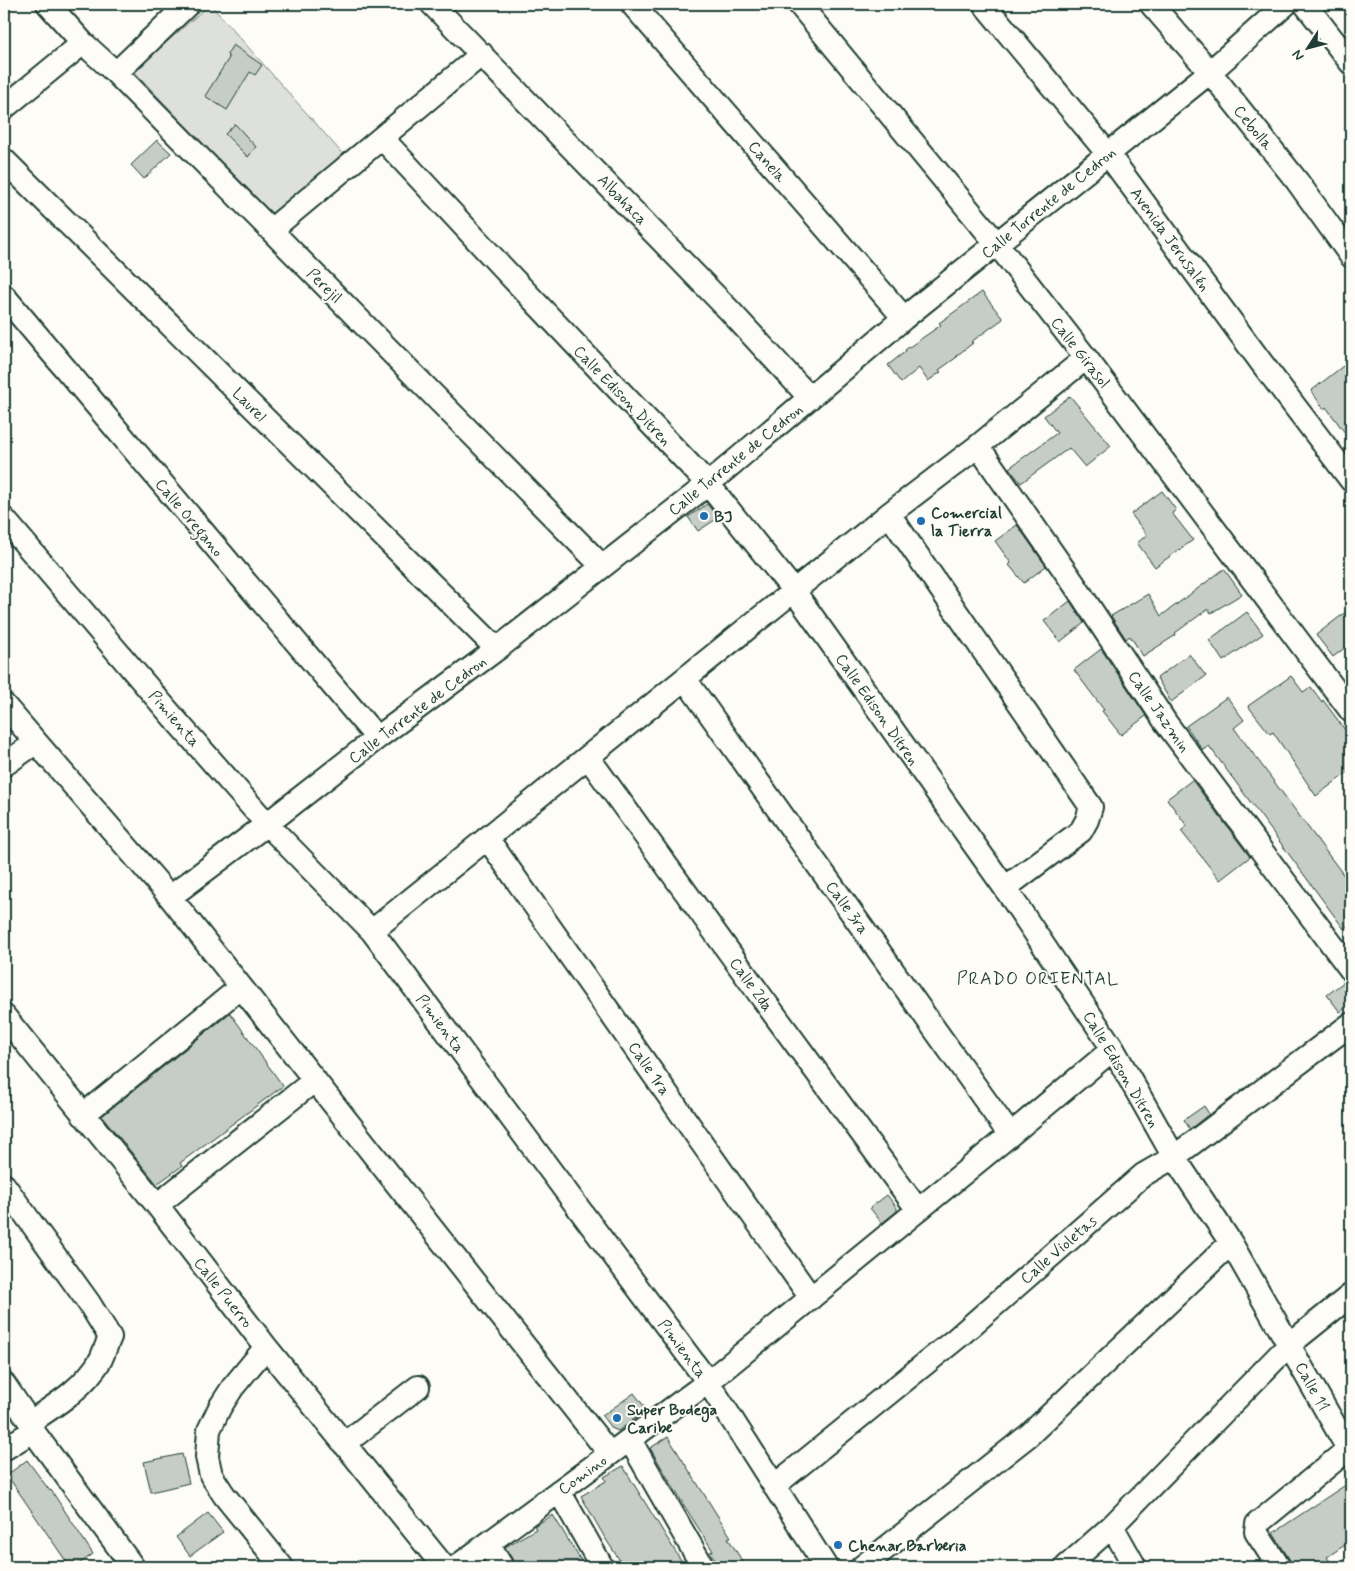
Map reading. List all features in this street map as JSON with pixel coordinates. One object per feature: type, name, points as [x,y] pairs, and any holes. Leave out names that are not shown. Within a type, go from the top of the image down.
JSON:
[{"type":"street","name":"Perejil","points":[[48,4],[83,43],[116,73],[602,566]]},
{"type":"street","points":[[116,73],[188,4]]},
{"type":"street","name":"Albahaca","points":[[432,4],[729,310],[810,398]]},
{"type":"street","name":"Canela","points":[[632,4],[904,318]]},
{"type":"street","name":"Calle Girasol","points":[[799,4],[997,244],[1086,358],[1351,711]]},
{"type":"street","name":"Avenida Jerusalén","points":[[984,4],[1108,154],[1261,362],[1351,480]]},
{"type":"street","name":"Cebolla","points":[[1151,4],[1210,72],[1297,181],[1351,256]]},
{"type":"street","name":"Calle Torrente de Cedron","points":[[170,897],[497,648],[708,484],[904,318],[1210,72],[1286,4]]},
{"type":"street","points":[[1305,4],[1351,62]]},
{"type":"street","points":[[4,108],[83,43]]},
{"type":"street","points":[[271,230],[482,54]]},
{"type":"street","name":"Calle Edison Ditren","points":[[382,138],[507,273],[708,484],[794,591],[1005,888],[1112,1048],[1174,1157],[1232,1244],[1290,1344]]},
{"type":"street","name":"Laurel","points":[[4,160],[497,648]]},
{"type":"street","name":"Calle Oregano","points":[[4,296],[377,738]]},
{"type":"street","points":[[372,931],[889,514],[978,446],[1086,358]]},
{"type":"street","name":"Calle Jazmin","points":[[978,446],[1074,584],[1166,723],[1351,970]]},
{"type":"street","points":[[889,514],[1091,807],[1081,831],[1005,888]]},
{"type":"street","name":"Pimienta","points":[[4,519],[267,824],[372,931],[708,1382],[826,1567]]},
{"type":"street","name":"Calle 3ra","points":[[685,679],[1010,1135]]},
{"type":"street","points":[[4,705],[170,897],[610,1454]]},
{"type":"street","points":[[4,765],[35,743]]},
{"type":"street","name":"Calle 2da","points":[[588,757],[918,1210]]},
{"type":"street","name":"Calle 1ra","points":[[487,838],[811,1298]]},
{"type":"street","points":[[83,1115],[241,987]]},
{"type":"street","name":"Calle Puerro","points":[[4,1016],[157,1205],[266,1346],[444,1567]]},
{"type":"street","name":"Calle Violetas","points":[[774,1486],[957,1338],[1143,1175],[1174,1157],[1351,1024]]},
{"type":"street","name":"Comino","points":[[456,1567],[708,1382],[1010,1135],[1112,1048]]},
{"type":"street","points":[[157,1205],[315,1080]]},
{"type":"street","points":[[4,1185],[89,1304],[110,1337],[100,1360],[73,1391],[4,1449]]},
{"type":"street","points":[[862,1567],[1029,1434],[1232,1244]]},
{"type":"street","points":[[1066,1567],[1112,1526],[1290,1344],[1351,1295]]},
{"type":"street","name":"Calle 11","points":[[1290,1344],[1350,1450]]},
{"type":"street","points":[[266,1346],[233,1387],[220,1407],[208,1430],[207,1457],[211,1475],[224,1495],[282,1567]]},
{"type":"street","points":[[4,1384],[133,1567]]},
{"type":"street","points":[[344,1444],[418,1387]]},
{"type":"street","points":[[630,1440],[703,1567]]},
{"type":"street","points":[[1280,1567],[1256,1532],[1257,1524],[1350,1450]]},
{"type":"street","points":[[559,1491],[602,1567]]},
{"type":"street","points":[[1112,1526],[1135,1567]]},
{"type":"street","points":[[488,1544],[502,1567]]},
{"type":"shaded area","points":[[210,4],[348,160],[275,216],[187,128],[134,71]]},
{"type":"building","points":[[233,45],[262,65],[255,75],[250,72],[227,110],[205,96],[229,58],[227,54]]},
{"type":"building","points":[[235,124],[256,147],[248,157],[225,134]]},
{"type":"building","points":[[157,140],[171,153],[144,179],[131,165]]},
{"type":"building","points":[[982,292],[1003,319],[971,342],[973,343],[939,370],[941,372],[928,381],[919,368],[901,383],[888,365],[905,350],[941,325],[939,323]]},
{"type":"building","points":[[1343,366],[1351,376],[1351,441],[1326,407],[1324,409],[1311,391]]},
{"type":"building","points":[[1070,396],[1111,446],[1085,467],[1069,448],[1021,483],[1009,468],[1057,433],[1044,416]]},
{"type":"building","points":[[1162,491],[1176,510],[1172,513],[1193,540],[1155,567],[1137,543],[1147,535],[1131,514]]},
{"type":"building","name":"BJ","points":[[707,504],[718,518],[698,531],[688,517]]},
{"type":"building","points":[[1017,525],[1046,566],[1024,583],[1009,565],[1011,563],[995,541]]},
{"type":"building","points":[[1224,569],[1242,594],[1211,613],[1208,609],[1175,633],[1176,635],[1143,656],[1130,636],[1126,639],[1111,616],[1148,594],[1161,616]]},
{"type":"building","points":[[1070,601],[1084,623],[1060,642],[1044,621]]},
{"type":"building","points":[[1351,608],[1351,643],[1333,657],[1316,635]]},
{"type":"building","points":[[1247,612],[1263,634],[1223,661],[1209,640]]},
{"type":"building","points":[[1101,649],[1146,716],[1121,735],[1074,670]]},
{"type":"building","points":[[1189,654],[1206,676],[1171,702],[1157,678]]},
{"type":"building","points":[[1291,676],[1303,692],[1311,687],[1351,738],[1351,770],[1316,796],[1273,732],[1270,734],[1248,706]]},
{"type":"building","points":[[1227,697],[1244,720],[1234,728],[1351,885],[1351,923],[1344,929],[1209,746],[1203,750],[1186,726]]},
{"type":"building","points":[[1192,780],[1250,857],[1220,880],[1181,831],[1187,826],[1167,799]]},
{"type":"building","points":[[1345,981],[1351,983],[1351,1004],[1340,1012],[1327,995]]},
{"type":"building","points":[[230,1013],[283,1086],[180,1163],[182,1166],[157,1184],[102,1116]]},
{"type":"building","points":[[1204,1106],[1209,1114],[1190,1129],[1184,1120]]},
{"type":"building","points":[[887,1195],[897,1208],[897,1211],[882,1223],[870,1208]]},
{"type":"building","points":[[634,1393],[647,1410],[618,1431],[611,1428],[602,1416]]},
{"type":"building","points":[[668,1437],[731,1537],[728,1538],[746,1567],[720,1567],[710,1552],[713,1551],[650,1448]]},
{"type":"building","points":[[182,1454],[189,1483],[151,1492],[144,1462]]},
{"type":"building","points":[[27,1460],[51,1490],[93,1554],[75,1567],[70,1567],[7,1475]]},
{"type":"building","points":[[623,1466],[685,1567],[624,1567],[605,1538],[581,1496],[606,1481],[604,1477]]},
{"type":"building","points":[[1347,1484],[1351,1491],[1351,1541],[1327,1557],[1334,1567],[1292,1567],[1290,1560],[1273,1533]]},
{"type":"building","points":[[208,1513],[223,1532],[190,1556],[176,1537]]},
{"type":"building","points":[[553,1515],[585,1567],[517,1567],[505,1547],[536,1529],[534,1526]]},
{"type":"place","name":"BJ","points":[[704,516]]},
{"type":"place","name":"Comercial la Tierra","points":[[921,521]]},
{"type":"place","name":"Super Bodega Caribe","points":[[617,1418]]},
{"type":"place","name":"Chenar Barberia","points":[[838,1545]]},
{"type":"district","name":"PRADO ORIENTAL","points":[[1038,978]]}]
